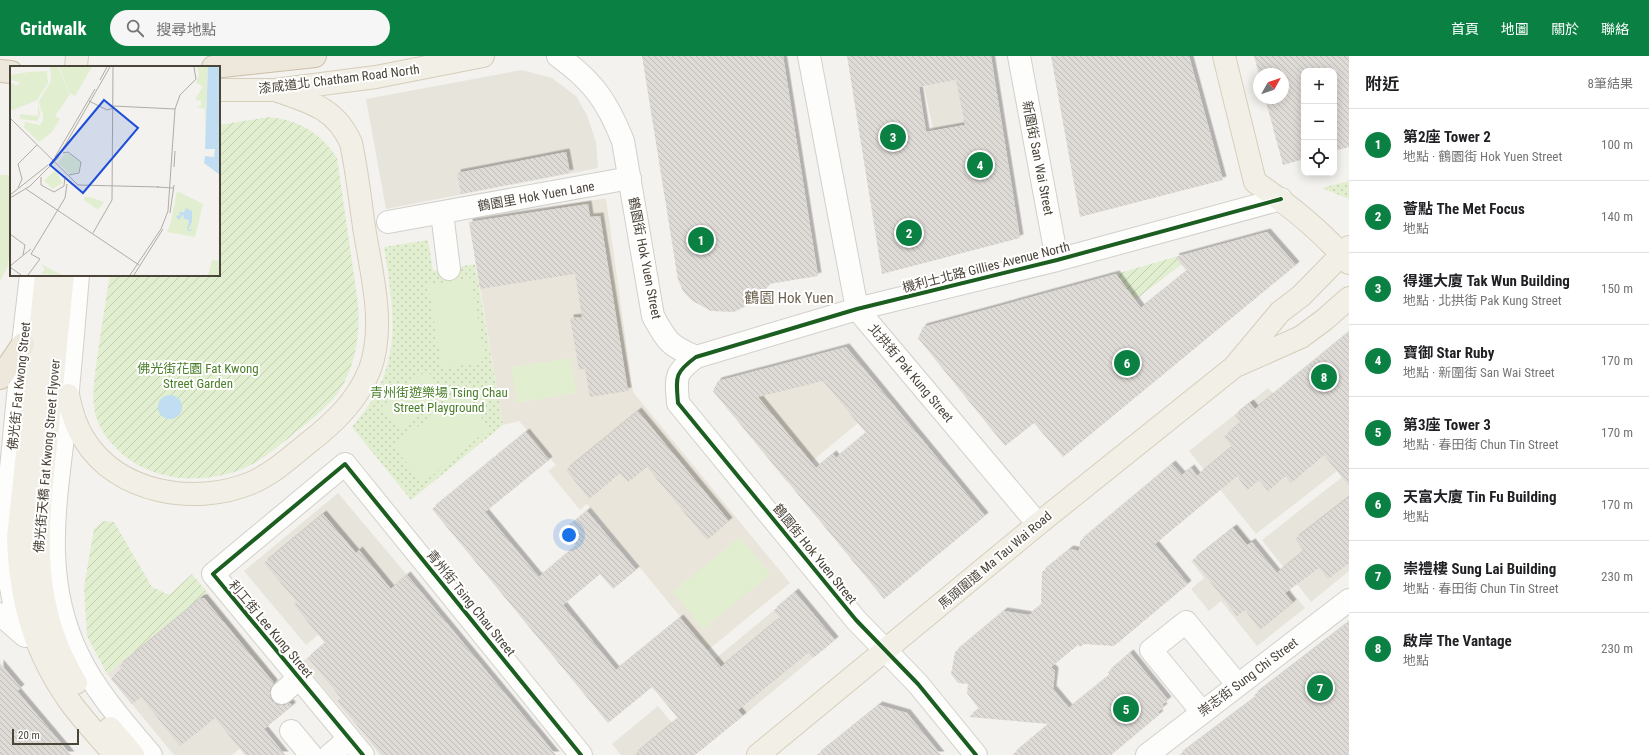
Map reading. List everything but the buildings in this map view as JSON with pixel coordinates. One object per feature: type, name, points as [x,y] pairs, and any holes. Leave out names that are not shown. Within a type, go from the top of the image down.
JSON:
[{"type":"highway","name":"漆咸道北 Chatham Road North","points":[[220,66],[315,56]]},
{"type":"highway","points":[[0,71],[10,72]]},
{"type":"highway","points":[[0,378],[22,344]]},
{"type":"main road","points":[[76,66],[77,56]]},
{"type":"main road","name":"漆咸道北 Chatham Road North","points":[[220,90],[275,90],[376,77],[483,56]]},
{"type":"main road","points":[[1224,56],[1255,182],[1281,199],[1347,255]]},
{"type":"main road","points":[[68,395],[78,430],[90,449],[105,464],[127,478],[150,488],[165,492],[196,495],[224,492],[252,483],[264,476],[337,420],[355,396],[370,368],[374,352],[377,320],[350,143],[345,131],[332,115],[321,108],[275,90]]},
{"type":"main road","name":"馬頭圍道 Ma Tau Wai Road","points":[[758,755],[1038,524],[1234,367],[1280,312],[1347,255]]},
{"type":"main road","name":"佛光街天橋 Fat Kwong Street Flyover","points":[[46,276],[36,444],[39,568],[46,616],[57,649],[74,680],[89,702],[133,755]]},
{"type":"main road","name":"佛光街天橋 Fat Kwong Street Flyover","points":[[63,276],[36,444],[18,538],[19,573],[30,625],[39,647],[63,691],[114,755]]},
{"type":"main road","name":"馬頭圍道 Ma Tau Wai Road","points":[[1234,367],[1301,337],[1324,320],[1349,298]]},
{"type":"street","name":"鶴園街 Hok Yuen Street","points":[[558,56],[578,71],[598,91],[613,115],[623,141],[653,316],[663,334],[676,348],[696,357],[681,368],[677,380],[678,403],[856,620],[918,684],[976,755]]},
{"type":"street","name":"北拱街 Pak Kung Street","points":[[809,56],[857,309],[1038,524]]},
{"type":"street","name":"新圍街 San Wai Street","points":[[1019,56],[1057,260]]},
{"type":"street","name":"鶴園里 Hok Yuen Lane","points":[[388,222],[630,178]]},
{"type":"street","points":[[1252,207],[1255,182]]},
{"type":"street","name":"機利士北路 Gillies Avenue North","points":[[696,357],[857,309],[1057,260],[1281,199]]},
{"type":"street","points":[[442,213],[449,269]]},
{"type":"street","name":"佛光街 Fat Kwong Street","points":[[32,276],[22,344],[5,531],[7,567],[12,596],[26,637],[40,667],[59,695],[109,755]]},
{"type":"street","points":[[78,276],[68,395],[53,534],[54,565],[58,596],[66,626],[78,655],[93,682],[111,707],[151,755]]},
{"type":"street","name":"利工街 Lee Kung Street","points":[[345,464],[213,574],[356,747]]},
{"type":"street","name":"青州街 Tsing Chau Street","points":[[345,464],[581,755]]},
{"type":"street","name":"崇志街 Sung Chi Street","points":[[1147,755],[1237,684],[1349,600]]},
{"type":"street","points":[[0,614],[26,637]]},
{"type":"street","points":[[1202,712],[1151,650],[1186,622],[1237,684]]},
{"type":"street","points":[[282,693],[299,678]]},
{"type":"street","points":[[291,731],[311,755]]},
{"type":"street","points":[[330,755],[356,747]]},
{"type":"shaded area","points":[[522,70],[552,78],[576,96],[587,115],[596,142],[598,168],[386,209],[366,99]]},
{"type":"shaded area","points":[[994,73],[1001,118],[933,130],[924,86]]},
{"type":"shaded area","points":[[606,198],[633,392],[790,583],[708,650],[587,504],[580,510],[548,471],[556,465],[519,421],[503,425],[469,222]]},
{"type":"shaded area","points":[[1349,332],[1349,571],[1311,602],[1262,540],[1342,477],[1337,471],[1256,534],[1189,451],[1268,388],[1274,394]]},
{"type":"shaded area","points":[[846,347],[888,398],[787,482],[713,391],[718,381]]},
{"type":"shaded area","points":[[338,493],[407,575],[390,589],[457,755],[380,755],[302,662],[348,624],[341,616],[306,645],[244,571]]},
{"type":"shaded area","points":[[1238,524],[1305,608],[1257,646],[1221,601],[1209,611],[1191,589],[1204,578],[1191,561]]},
{"type":"shaded area","points":[[207,592],[297,702],[232,755],[174,755],[107,674]]},
{"type":"shaded area","points":[[773,611],[813,658],[743,716],[704,668]]},
{"type":"shaded area","points":[[658,706],[697,753],[695,755],[621,755],[612,744]]},
{"type":"green space","name":"佛光街花園 Fat Kwong Street Garden","points":[[269,117],[290,121],[308,129],[324,141],[337,158],[358,303],[358,335],[352,365],[339,392],[322,410],[279,446],[247,467],[231,473],[215,477],[182,478],[149,470],[135,463],[121,453],[103,432],[97,420],[93,401],[94,383],[110,276],[220,276],[220,125]]},
{"type":"green space","points":[[0,175],[10,175],[10,242],[8,266],[0,281]]},
{"type":"green space","points":[[1349,181],[1349,199],[1322,188]]},
{"type":"green space","name":"青州街遊樂場 Tsing Chau Street Playground","points":[[428,240],[433,271],[475,264],[503,425],[411,500],[352,427],[369,405],[380,384],[388,363],[392,342],[391,297],[384,247]]},
{"type":"green space","points":[[1175,257],[1182,264],[1135,300],[1116,274]]},
{"type":"green space","points":[[471,278],[485,361],[442,369],[428,285]]},
{"type":"green space","points":[[571,358],[576,393],[517,403],[511,367]]},
{"type":"green space","points":[[427,370],[445,394],[400,431],[381,407]]},
{"type":"green space","points":[[461,392],[490,428],[423,483],[393,446]]},
{"type":"green space","points":[[103,521],[114,522],[152,587],[169,595],[192,574],[207,592],[107,674],[87,636],[84,587],[94,529]]},
{"type":"green space","points":[[740,537],[770,574],[703,629],[673,592]]},
{"type":"water","points":[[170,395],[175,396],[181,402],[181,412],[175,418],[170,419],[165,418],[159,412],[158,407],[159,402],[165,396]]},
{"type":"cycle path","points":[[976,755],[918,684],[856,620],[678,403],[677,381],[680,372],[696,357],[857,309],[1057,260],[1281,199]]},
{"type":"cycle path","points":[[363,755],[213,574],[345,464],[581,755]]},
{"type":"place","name":"得運大廈 Tak Wun Building","points":[[893,137]]},
{"type":"place","name":"寶御 Star Ruby","points":[[980,165]]},
{"type":"place","name":"薈點 The Met Focus","points":[[909,233]]},
{"type":"place","name":"第2座 Tower 2","points":[[701,240]]},
{"type":"place","name":"天富大廈 Tin Fu Building","points":[[1127,363]]},
{"type":"place","name":"啟岸 The Vantage","points":[[1324,377]]},
{"type":"place","name":"崇禮樓 Sung Lai Building","points":[[1320,688]]},
{"type":"place","name":"第3座 Tower 3","points":[[1126,709]]},
{"type":"district","name":"鶴園 Hok Yuen","points":[[789,298]]}]
